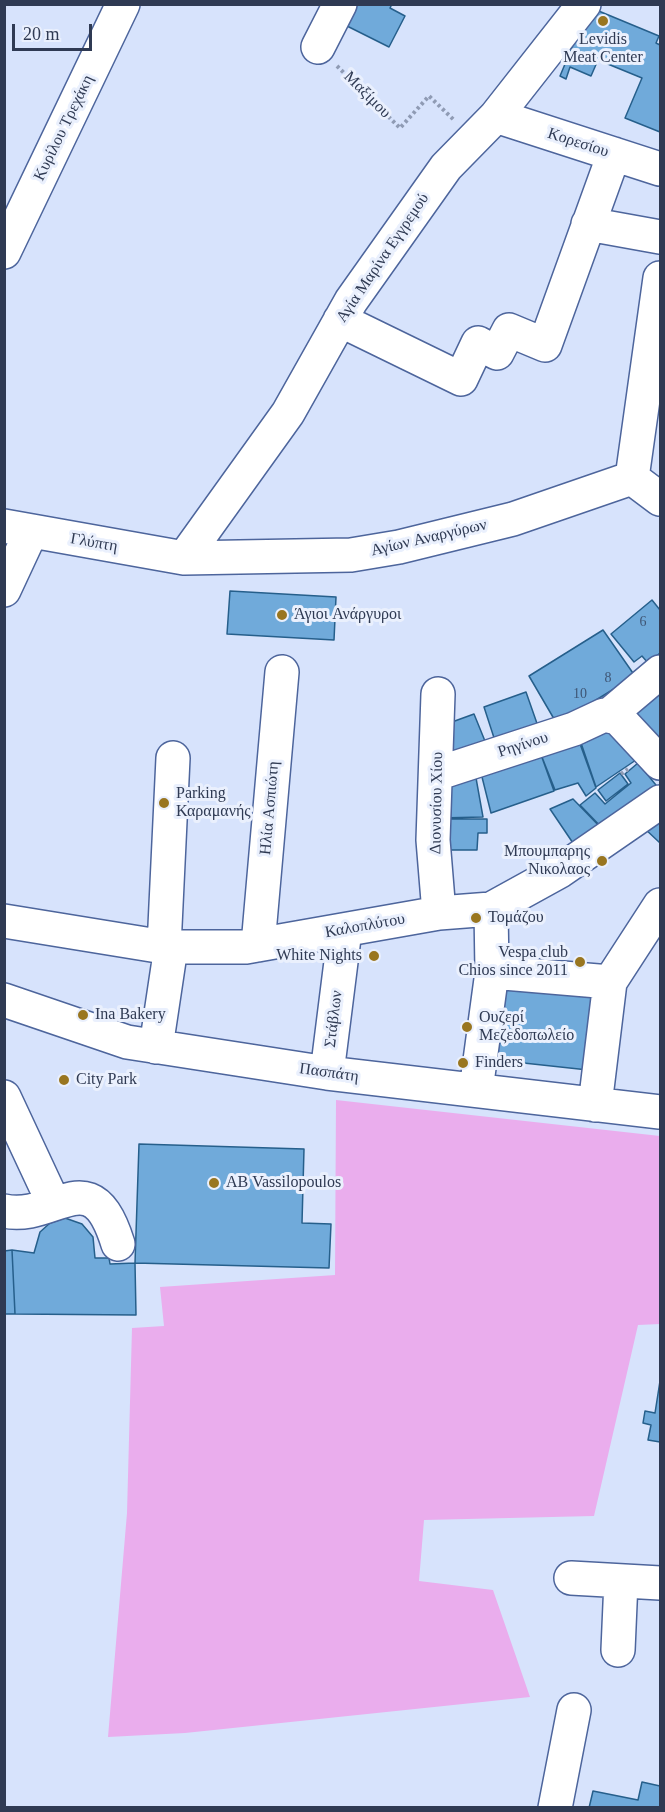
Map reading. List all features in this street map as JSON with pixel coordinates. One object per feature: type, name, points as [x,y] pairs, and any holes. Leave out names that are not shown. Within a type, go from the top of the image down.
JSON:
[{"type":"street","name":"Κυρίλου Τρεχάκη","points":[[6,244],[123,4]]},
{"type":"street","points":[[318,47],[340,4]]},
{"type":"street","name":"Αγία Μαρίνα Εγγρεμού","points":[[184,558],[288,413],[340,320],[446,168],[485,128],[584,4]]},
{"type":"street","name":"Κορεσίου","points":[[485,128],[614,154],[660,169]]},
{"type":"street","points":[[340,320],[460,379],[478,343],[497,353],[509,330],[544,345],[614,154]]},
{"type":"street","points":[[588,224],[660,237]]},
{"type":"street","points":[[660,278],[632,478],[660,499]]},
{"type":"street","name":"Αγίων Αναργύρων","points":[[184,558],[351,555],[399,548],[513,519],[632,478]]},
{"type":"street","points":[[4,590],[18,529]]},
{"type":"street","name":"Γλύπτη","points":[[18,529],[184,558]]},
{"type":"street","name":"Ηλία Ασπιώτη","points":[[258,945],[282,672]]},
{"type":"street","name":"Ρηγίνου","points":[[436,774],[609,715],[660,672]]},
{"type":"street","name":"Διονυσίου Χίου","points":[[438,693],[433,840],[439,913]]},
{"type":"street","points":[[609,715],[618,718],[660,764]]},
{"type":"street","points":[[156,1047],[168,947],[173,758]]},
{"type":"street","name":"Καλοπλύτου","points":[[4,921],[168,947],[246,947],[439,913],[491,909],[560,872],[660,802]]},
{"type":"street","points":[[596,1105],[610,982],[660,905]]},
{"type":"street","points":[[476,1090],[492,972],[491,909]]},
{"type":"street","name":"Στάβλων","points":[[327,1073],[345,930]]},
{"type":"street","points":[[492,972],[610,982]]},
{"type":"street","name":"Πασπάτη","points":[[4,1000],[127,1042],[156,1047],[327,1073],[660,1112]]},
{"type":"street","points":[[4,1097],[53,1202]]},
{"type":"street","points":[[4,1211],[24,1213],[53,1202],[74,1198],[90,1201],[102,1207],[110,1220],[118,1244]]},
{"type":"street","points":[[571,1578],[660,1583]]},
{"type":"street","points":[[618,1650],[621,1581]]},
{"type":"street","points":[[555,1808],[574,1710]]},
{"type":"path","name":"Μαξίμου","points":[[318,47],[400,128],[429,96],[485,128]]},
{"type":"shaded area","points":[[336,1100],[660,1136],[660,1324],[638,1325],[594,1516],[424,1520],[419,1581],[493,1590],[530,1697],[185,1733],[108,1737],[127,1513],[132,1328],[164,1326],[160,1287],[335,1275]]},
{"type":"building","points":[[345,4],[392,4],[390,8],[405,16],[389,47],[337,21]]},
{"type":"building","points":[[589,7],[659,36],[656,43],[660,45],[660,132],[625,118],[642,78],[598,60],[591,76],[570,67],[566,79],[560,76]]},
{"type":"building","name":"Άγιοι Ανάργυροι","points":[[230,591],[336,597],[334,640],[227,634]]},
{"type":"building","points":[[652,600],[660,610],[660,653],[648,663],[642,656],[634,662],[611,634]]},
{"type":"building","points":[[603,630],[635,676],[557,724],[529,676]]},
{"type":"building","points":[[660,690],[660,741],[618,711]]},
{"type":"building","points":[[526,692],[540,732],[497,747],[484,707]]},
{"type":"building","points":[[474,714],[487,746],[456,758],[440,740],[441,726]]},
{"type":"building","points":[[611,728],[636,760],[596,787],[580,740]]},
{"type":"building","points":[[579,741],[596,788],[586,796],[578,783],[555,790],[540,752]]},
{"type":"building","points":[[540,752],[554,791],[491,813],[480,769]]},
{"type":"building","points":[[638,763],[660,790],[606,832],[580,805],[595,793],[605,804],[631,783],[625,774]]},
{"type":"building","points":[[620,773],[628,784],[606,801],[598,790]]},
{"type":"building","points":[[476,778],[483,817],[439,818],[440,788]]},
{"type":"building","points":[[573,799],[605,832],[577,849],[550,809]]},
{"type":"building","points":[[660,815],[660,843],[643,827]]},
{"type":"building","points":[[436,819],[487,819],[487,833],[478,833],[477,850],[437,850]]},
{"type":"building","points":[[505,984],[597,995],[588,1070],[496,1060]]},
{"type":"building","points":[[139,1144],[304,1149],[302,1223],[331,1224],[329,1268],[135,1263]]},
{"type":"building","points":[[65,1218],[82,1224],[93,1237],[95,1258],[109,1258],[110,1264],[135,1263],[136,1315],[15,1314],[12,1250],[34,1253],[40,1232],[50,1223]]},
{"type":"building","points":[[12,1250],[15,1314],[4,1314],[4,1251]]},
{"type":"building","points":[[660,1381],[660,1442],[648,1440],[651,1425],[643,1423],[645,1411],[655,1413]]},
{"type":"building","points":[[642,1782],[660,1786],[660,1808],[589,1808],[593,1791],[638,1800]]},
{"type":"place","name":"Levidis Meat Center","points":[[603,21]]},
{"type":"place","name":"Άγιοι Ανάργυροι","points":[[282,615]]},
{"type":"place","name":"Parking Καραμανής","points":[[164,803]]},
{"type":"place","name":"Μπουμπαρης Νικολαος","points":[[602,861]]},
{"type":"place","name":"Τομάζου","points":[[476,918]]},
{"type":"place","name":"White Nights","points":[[374,956]]},
{"type":"place","name":"Vespa club Chios since 2011","points":[[580,962]]},
{"type":"place","name":"Ina Bakery","points":[[83,1015]]},
{"type":"place","name":"Ουζερί Μεζεδοπωλείο","points":[[467,1027]]},
{"type":"place","name":"Finders","points":[[463,1063]]},
{"type":"place","name":"City Park","points":[[64,1080]]},
{"type":"place","name":"AB Vassilopoulos","points":[[214,1183]]}]
